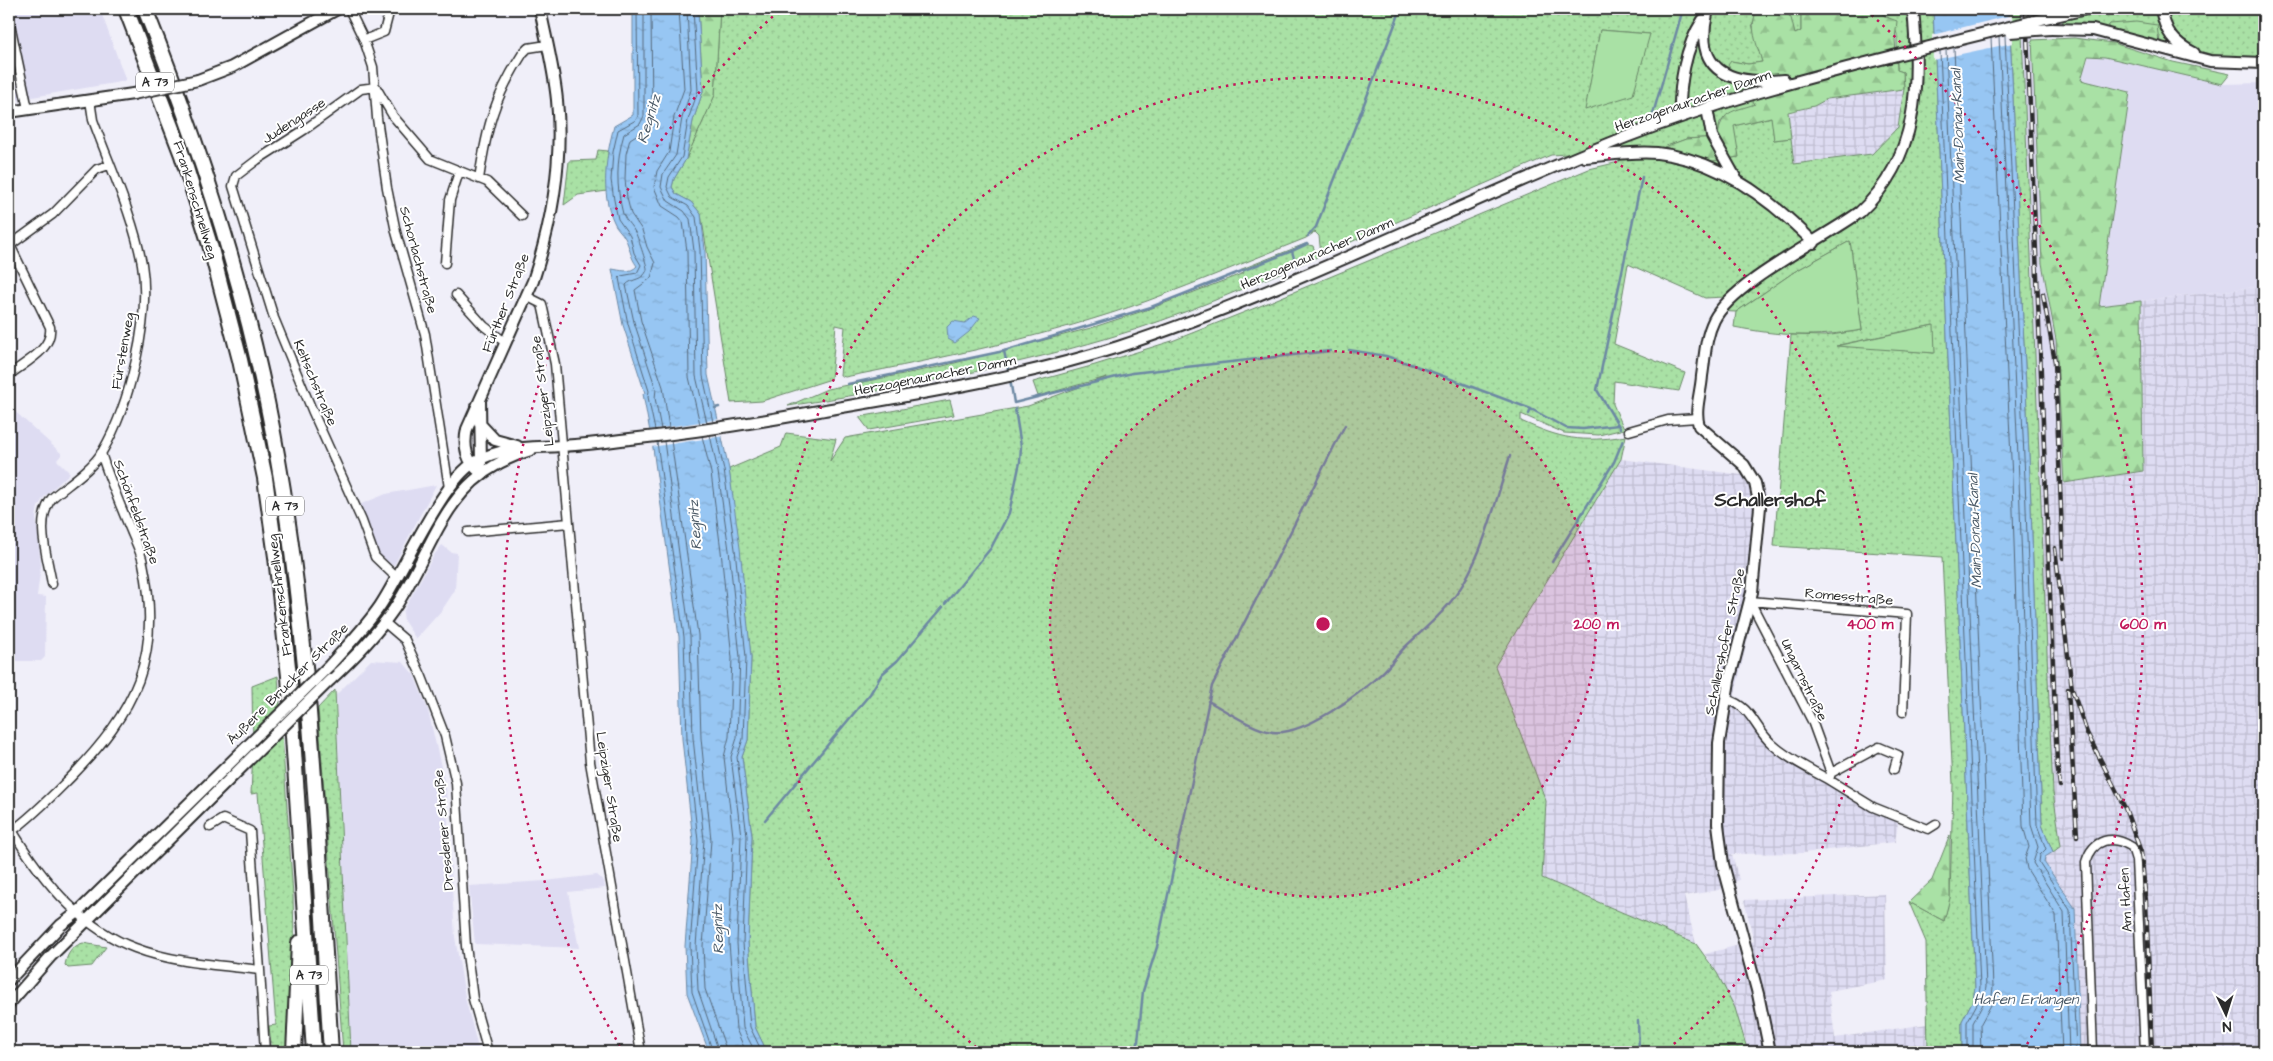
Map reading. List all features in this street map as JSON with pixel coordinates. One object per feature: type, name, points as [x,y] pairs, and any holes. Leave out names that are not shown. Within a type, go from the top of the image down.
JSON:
[{"type":"highway","name":"Frankenschnellweg","points":[[126,9],[167,112],[196,197],[228,310],[251,406],[265,478],[275,547],[288,666],[314,1052]]},
{"type":"highway","name":"Frankenschnellweg","points":[[145,9],[195,142],[222,225],[255,348],[280,475],[293,555],[305,672],[331,1052]]},
{"type":"highway","points":[[294,1052],[303,897]]},
{"type":"highway","points":[[329,1022],[336,1052]]},
{"type":"main road","points":[[9,112],[133,94],[198,80],[232,67],[337,9]]},
{"type":"main road","name":"Fürther Straße","points":[[471,464],[466,452],[465,439],[470,419],[526,296],[544,241],[558,162],[558,108],[540,9]]},
{"type":"main road","points":[[1697,418],[1706,344],[1716,316],[1748,285],[1860,212],[1873,200],[1894,172],[1906,143],[1911,124],[1915,79],[1912,9]]},
{"type":"main road","name":"Herzogenauracher Damm","points":[[518,447],[563,446],[648,437],[723,426],[945,390],[1031,371],[1116,347],[1257,295],[1574,158],[1680,117],[1808,77],[2086,9]]},
{"type":"main road","points":[[2161,9],[2163,22],[2172,39],[2181,46],[2210,61]]},
{"type":"main road","points":[[1709,12],[1704,34],[1706,53],[1710,62],[1722,73],[1746,81],[1808,77]]},
{"type":"main road","points":[[1680,117],[1681,86],[1687,58],[1696,32],[1709,12]]},
{"type":"main road","points":[[1979,35],[2079,28],[2111,33],[2210,61],[2264,63]]},
{"type":"main road","points":[[1707,108],[1707,120],[1712,136],[1724,163],[1736,180]]},
{"type":"main road","points":[[1574,158],[1634,152],[1658,153],[1693,161],[1736,180],[1780,210],[1814,243]]},
{"type":"main road","name":"Fürther Straße","points":[[480,398],[481,473]]},
{"type":"main road","name":"Schallershofer Straße","points":[[1697,418],[1701,430],[1726,447],[1744,465],[1757,488],[1760,523],[1750,601],[1726,699],[1718,763],[1718,839],[1758,994],[1770,1052]]},
{"type":"main road","points":[[480,424],[495,440],[518,447]]},
{"type":"main road","name":"Äußere Brucker Straße","points":[[9,980],[50,936],[78,912],[329,666],[377,611],[449,488],[471,464],[518,447]]},
{"type":"main road","name":"Herzogenauracher Damm","points":[[481,473],[507,458],[539,447]]},
{"type":"main road","points":[[471,464],[481,473]]},
{"type":"main road","name":"Äußere Brucker Straße","points":[[9,1004],[34,974],[330,680],[384,622],[405,590],[452,506],[467,485],[481,473]]},
{"type":"street","name":"Schorlachstraße","points":[[348,9],[364,40],[373,67],[377,118],[387,188],[396,232],[425,334],[449,488]]},
{"type":"street","points":[[364,40],[384,32],[390,9]]},
{"type":"street","points":[[9,20],[28,109]]},
{"type":"street","points":[[479,179],[488,124],[498,96],[528,48],[548,45]]},
{"type":"street","points":[[376,87],[393,116],[423,153],[435,162],[479,179],[494,188],[522,216]]},
{"type":"street","name":"Judengasse","points":[[233,186],[236,176],[257,160],[304,130],[361,89],[376,87]]},
{"type":"street","name":"Fürstenweg","points":[[52,584],[42,517],[46,506],[101,453],[130,388],[144,291],[138,244],[93,120],[90,100]]},
{"type":"street","points":[[9,375],[43,349],[51,336],[50,327],[9,245],[53,214],[97,169],[109,165]]},
{"type":"street","points":[[445,264],[450,200],[459,172]]},
{"type":"street","name":"Keltschstraße","points":[[233,186],[274,318],[312,410],[362,521],[375,557],[397,578]]},
{"type":"street","points":[[456,295],[484,326],[506,343]]},
{"type":"street","name":"Leipziger Straße","points":[[526,296],[538,301],[544,311],[555,364],[590,762],[641,1052]]},
{"type":"street","points":[[1629,431],[1668,420],[1697,418]]},
{"type":"street","name":"Schönfeldstraße","points":[[11,828],[25,822],[65,783],[113,730],[132,696],[145,659],[150,631],[149,609],[142,561],[101,453]]},
{"type":"street","points":[[468,532],[568,523]]},
{"type":"street","name":"Romesstraße","points":[[1750,601],[1907,614],[1903,712]]},
{"type":"street","name":"Ungarnstraße","points":[[1750,601],[1812,721],[1830,776]]},
{"type":"street","name":"Dresdener Straße","points":[[384,622],[405,640],[445,736],[456,783],[466,946],[473,999],[488,1052]]},
{"type":"street","points":[[1726,699],[1742,706],[1749,712],[1757,727],[1774,746],[1830,776],[1894,817],[1928,829],[1936,824]]},
{"type":"street","points":[[1830,776],[1879,747],[1898,755],[1894,770]]},
{"type":"street","points":[[210,827],[223,820],[250,831],[265,1052]]},
{"type":"street","points":[[11,828],[36,869],[78,912],[116,939],[137,949],[180,959],[260,970]]},
{"type":"street","name":"Am Hafen","points":[[2093,1052],[2086,862],[2093,847],[2100,842],[2113,839],[2132,847],[2136,860],[2145,1052]]},
{"type":"shaded area","points":[[9,9],[100,9],[126,81],[9,101]]},
{"type":"shaded area","points":[[2021,9],[2032,9],[2042,263],[2056,340],[2064,483],[2039,487]]},
{"type":"shaded area","points":[[2089,56],[2105,57],[2222,84],[2264,83],[2264,286],[2099,306],[2130,92],[2081,80]]},
{"type":"shaded area","points":[[1904,89],[1899,126],[1872,154],[1794,164],[1788,113],[1814,106],[1827,99]]},
{"type":"shaded area","points":[[2264,286],[2264,1052],[2080,1052],[2075,908],[2044,862],[2045,857],[2061,846],[2053,792],[2039,487],[2143,471],[2141,301]]},
{"type":"shaded area","points":[[9,406],[62,454],[57,460],[70,473],[44,497],[38,507],[36,517],[41,565],[37,596],[46,597],[45,657],[41,661],[9,661]]},
{"type":"shaded area","points":[[1621,459],[1757,477],[1766,495],[1758,591],[1735,694],[1735,708],[1741,709],[1772,749],[1855,802],[1898,823],[1895,842],[1803,853],[1732,854],[1739,880],[1718,890],[1684,896],[1696,944],[1542,878],[1546,801],[1495,666]]},
{"type":"shaded area","points":[[436,485],[394,565],[391,564],[380,555],[359,505],[386,494]]},
{"type":"shaded area","points":[[442,545],[451,552],[457,553],[455,590],[442,610],[416,639],[404,621],[403,612],[434,555]]},
{"type":"shaded area","points":[[371,660],[403,662],[414,675],[428,710],[446,789],[455,937],[465,997],[479,1052],[351,1052],[336,695]]},
{"type":"shaded area","points":[[597,875],[604,881],[605,888],[568,892],[579,948],[475,944],[469,886],[545,881]]},
{"type":"shaded area","points":[[1885,894],[1887,980],[1829,991],[1835,1038],[1927,1024],[1928,1052],[1748,1052],[1745,1038],[1717,973],[1705,954],[1754,941],[1744,900]]},
{"type":"green space","points":[[698,9],[720,9],[715,95],[686,159],[693,121],[703,91]]},
{"type":"green space","points":[[720,9],[1768,9],[1752,24],[1762,62],[1748,64],[1731,61],[1755,104],[1720,122],[1718,137],[1686,139],[1665,147],[1712,161],[1738,157],[1733,126],[1772,117],[1774,140],[1791,138],[1794,164],[1872,154],[1898,127],[1904,89],[1903,72],[1897,70],[1897,34],[1892,20],[1876,9],[1933,9],[1975,988],[1973,1000],[1962,1021],[1962,1052],[1928,1052],[1926,942],[1909,902],[1944,921],[1950,897],[1953,784],[1942,557],[1774,546],[1791,335],[1825,336],[1862,330],[1850,241],[1794,272],[1736,312],[1713,311],[1725,297],[1705,298],[1628,264],[1614,344],[1685,373],[1679,391],[1614,381],[1613,404],[1624,429],[1599,435],[1564,433],[1521,414],[1521,421],[1560,436],[1596,439],[1626,436],[1621,459],[1495,666],[1546,801],[1542,878],[1696,944],[1717,973],[1735,1008],[1748,1052],[767,1052],[755,1027],[748,942],[752,836],[742,757],[748,740],[751,657],[729,469],[781,447],[786,433],[836,439],[830,461],[845,438],[1028,406],[1107,377],[1038,396],[1033,382],[1172,341],[1589,169],[1619,162],[1619,151],[1551,155],[1321,255],[1319,236],[1315,232],[1306,238],[1147,301],[1073,325],[960,353],[845,377],[840,375],[845,327],[836,325],[831,379],[762,401],[731,403],[701,214],[691,202],[676,194],[672,187],[674,179],[686,159],[715,95]],"holes":[[[1600,30],[1650,34],[1586,110]],[[1933,325],[1934,353],[1839,345]]]},
{"type":"green space","points":[[1768,9],[1801,9],[1801,31],[1795,34],[1785,13]]},
{"type":"green space","points":[[1768,9],[1786,12],[1791,18],[1795,34],[1801,31],[1801,9],[1876,9],[1886,17],[1897,21],[1895,39],[1897,70],[1903,72],[1904,89],[1827,99],[1814,106],[1788,112],[1791,138],[1774,140],[1771,117],[1734,126],[1739,157],[1712,161],[1664,147],[1686,139],[1718,137],[1722,122],[1729,113],[1755,104],[1728,65],[1731,61],[1748,64],[1762,62],[1754,36],[1753,22],[1758,10]]},
{"type":"green space","points":[[2009,9],[2021,9],[2053,792],[2061,846],[2053,852],[2042,825],[2030,478]]},
{"type":"green space","points":[[2112,9],[2156,9],[2163,31],[2176,47],[2159,42],[2160,36],[2110,24],[2107,28],[2062,24],[2063,21]]},
{"type":"green space","points":[[2167,9],[2264,9],[2264,58],[2218,56],[2189,46],[2178,37],[2171,25]]},
{"type":"green space","points":[[2136,22],[2157,25],[2159,42],[2107,28],[2110,24]]},
{"type":"green space","points":[[1600,30],[1650,34],[1633,95],[1585,110]]},
{"type":"green space","points":[[2074,38],[2113,43],[2173,62],[2230,74],[2222,84],[2105,57],[2088,56],[2081,80],[2130,92],[2099,306],[2141,301],[2143,471],[2064,483],[2056,340],[2042,263],[2032,40]]},
{"type":"green space","points":[[598,150],[608,151],[607,191],[578,195],[564,205],[569,161],[596,160]]},
{"type":"green space","points":[[1850,241],[1862,330],[1845,333],[1798,335],[1734,327],[1736,312],[1794,272]]},
{"type":"green space","points":[[1305,244],[1313,246],[1317,257],[1214,301],[1135,330],[989,369],[869,393],[788,406],[827,389],[939,367],[1091,328],[1152,308],[1244,273],[1242,269]]},
{"type":"green space","points":[[1934,325],[1935,353],[1836,346]]},
{"type":"green space","points":[[950,400],[954,415],[869,430],[859,417]]},
{"type":"green space","points":[[278,676],[293,896],[294,937],[287,1052],[272,1052],[269,1026],[276,1025],[258,793],[251,794],[253,751],[105,897],[103,895],[152,842],[253,747],[252,686]]},
{"type":"green space","points":[[335,690],[351,1052],[343,1052],[318,708]]},
{"type":"green space","points":[[1950,835],[1950,898],[1944,921],[1909,902],[1932,880]]},
{"type":"green space","points":[[83,943],[106,947],[92,966],[68,968],[65,965],[67,957],[73,948]]},
{"type":"water","name":"Regnitz","points":[[633,9],[698,9],[703,91],[693,121],[686,159],[674,179],[672,187],[676,194],[691,202],[701,214],[705,250],[708,375],[729,469],[740,548],[751,657],[748,740],[742,757],[752,836],[748,942],[755,1027],[767,1052],[709,1052],[687,993],[685,946],[693,841],[682,739],[679,637],[653,448],[643,394],[645,393],[623,325],[612,269],[628,271],[637,266],[625,238],[614,222],[607,199],[606,187],[607,162],[614,126],[633,115]]},
{"type":"water","points":[[1933,9],[2009,9],[2030,478],[2042,825],[2053,852],[2045,857],[2044,862],[2075,908],[2080,1052],[1962,1052],[1962,1021],[1973,1000],[1975,988]]},
{"type":"water","points":[[974,316],[980,318],[969,332],[955,343],[948,339],[947,327],[953,321],[965,323]]},
{"type":"pier","points":[[2012,15],[2013,43],[1933,60],[1932,35]]},
{"type":"pier","points":[[720,419],[724,436],[651,447],[647,430]]},
{"type":"waterway","points":[[1308,236],[1316,227],[1401,9]]},
{"type":"waterway","points":[[1653,114],[1683,9]]},
{"type":"waterway","points":[[1620,428],[1597,390],[1642,177]]},
{"type":"waterway","points":[[1292,251],[1307,244]]},
{"type":"waterway","points":[[1004,351],[1151,307],[1292,251],[1296,266]]},
{"type":"waterway","points":[[1349,350],[1386,356],[1416,366],[1531,409],[1566,428],[1583,429],[1618,425]]},
{"type":"waterway","points":[[848,384],[1004,351],[1009,374]]},
{"type":"waterway","points":[[1014,403],[1132,373],[1330,351]]},
{"type":"waterway","points":[[1010,379],[1014,403]]},
{"type":"waterway","points":[[715,408],[719,407]]},
{"type":"waterway","points":[[945,604],[991,548],[1009,513],[1020,462],[1021,446],[1015,409]]},
{"type":"waterway","points":[[1529,414],[1531,409]]},
{"type":"waterway","points":[[1137,1052],[1143,991],[1157,947],[1212,686],[1345,425]]},
{"type":"waterway","points":[[1552,562],[1614,462],[1623,440]]},
{"type":"waterway","points":[[1208,701],[1257,728],[1273,732],[1286,731],[1315,721],[1345,702],[1371,682],[1428,626],[1463,584],[1484,538],[1510,456]]},
{"type":"waterway","points":[[765,820],[870,694],[882,674],[897,661],[943,607]]},
{"type":"waterway","points":[[1638,1021],[1639,1052]]},
{"type":"railway","points":[[2026,9],[2057,763],[2060,786]]},
{"type":"railway","points":[[2043,294],[2055,362],[2063,558]]},
{"type":"railway","points":[[2055,548],[2072,689],[2087,733],[2125,808],[2141,852],[2146,901],[2152,1052]]},
{"type":"railway","points":[[2068,689],[2077,836]]},
{"type":"district","name":"Schallershof","points":[[1770,500]]},
{"type":"water label","name":"Main-Donau-Kanal","points":[[1958,126]]},
{"type":"water label","name":"Main-Donau-Kanal","points":[[1975,531]]},
{"type":"water label","name":"Hafen Erlangen","points":[[2026,999]]}]
